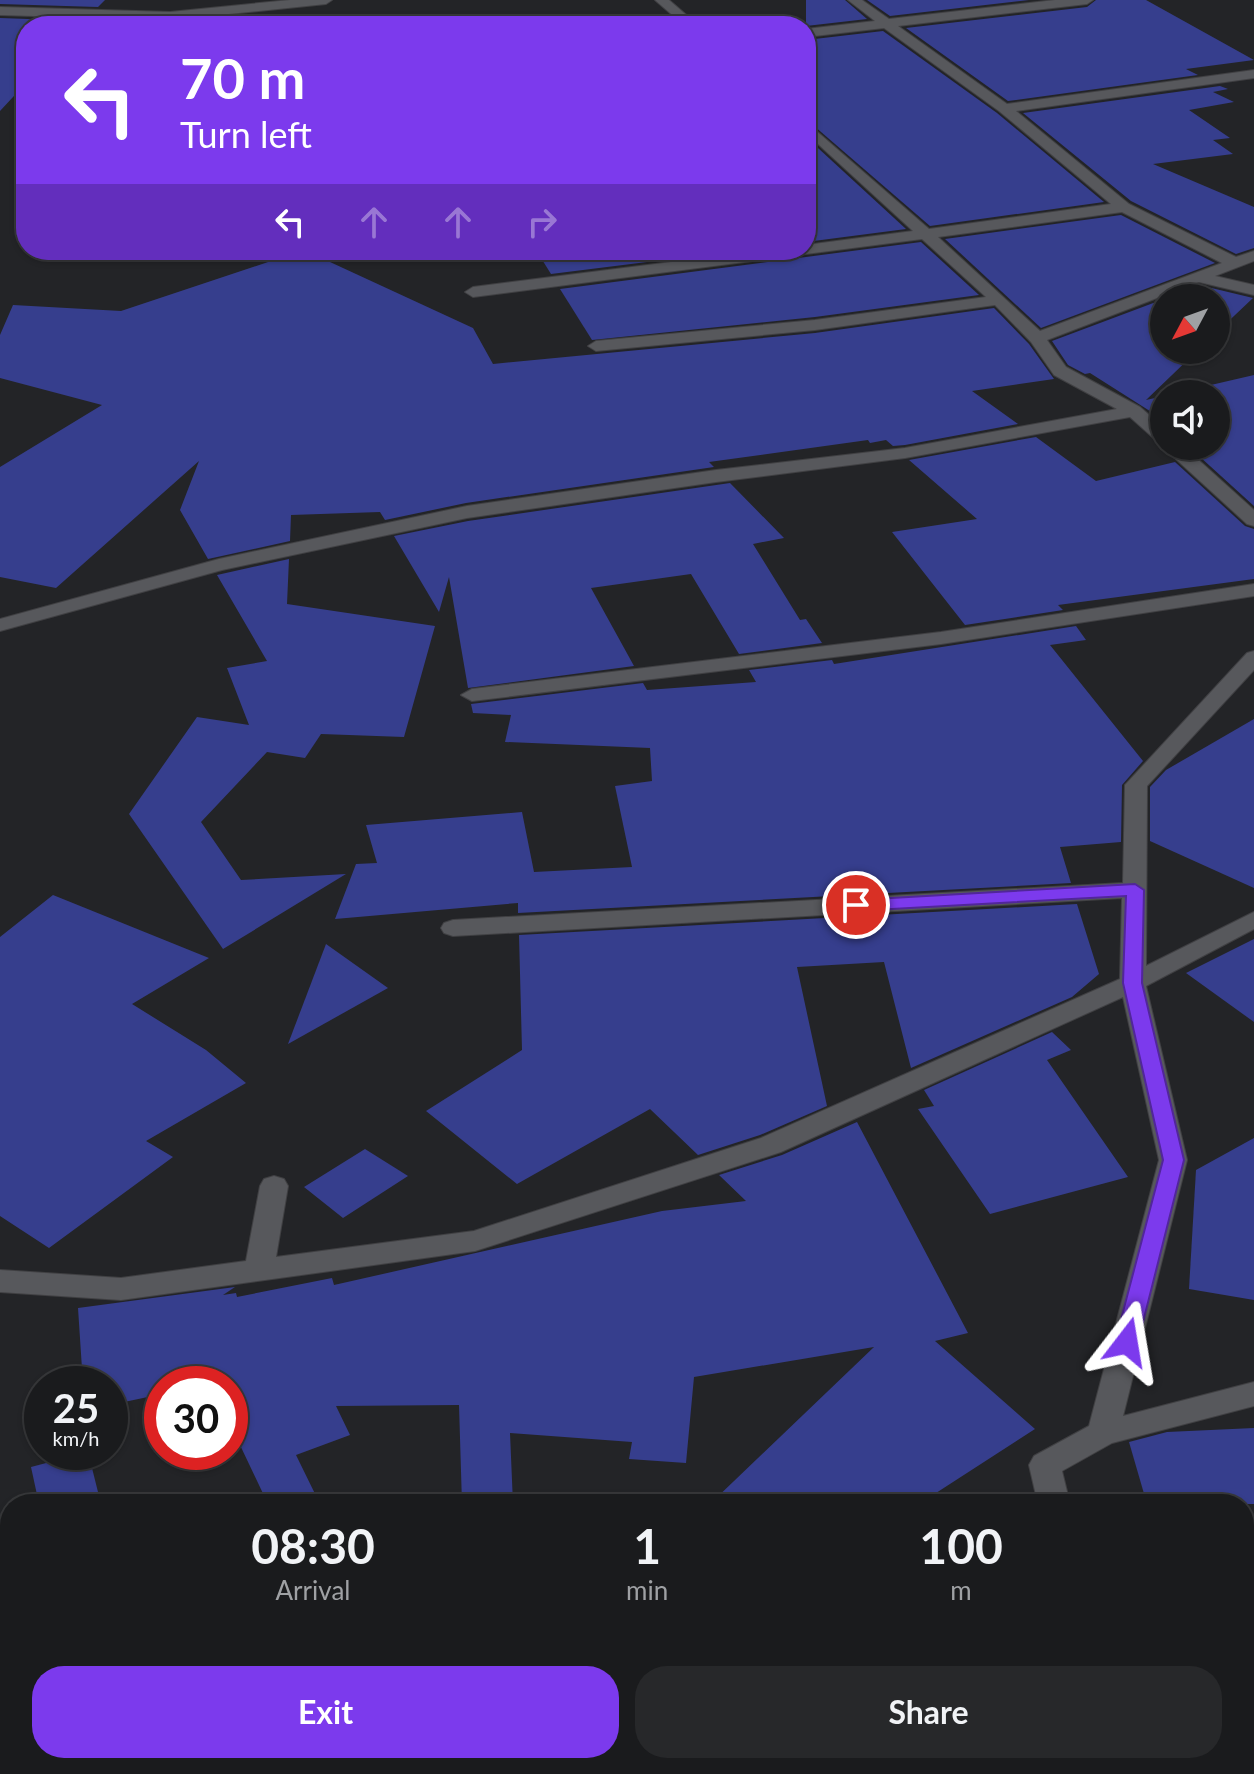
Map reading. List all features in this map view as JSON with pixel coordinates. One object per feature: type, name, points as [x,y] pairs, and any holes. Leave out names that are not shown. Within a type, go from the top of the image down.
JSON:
[{"type":"street","points":[[197,0],[219,11]]},
{"type":"street","points":[[0,11],[170,16],[326,0]]},
{"type":"street","points":[[661,0],[681,16]]},
{"type":"street","points":[[854,0],[1004,108],[1124,207],[1235,263]]},
{"type":"street","points":[[816,32],[1087,0]]},
{"type":"street","points":[[1004,108],[1254,74]]},
{"type":"street","points":[[816,135],[999,300],[1037,338],[1060,371],[1134,411],[1150,425]]},
{"type":"street","points":[[816,249],[1124,207]]},
{"type":"street","points":[[1037,338],[1254,256]]},
{"type":"street","points":[[473,292],[726,260]]},
{"type":"street","points":[[1202,278],[1254,290]]},
{"type":"street","points":[[596,346],[815,325],[999,300]]},
{"type":"street","points":[[5,619],[219,565],[467,512],[716,476],[905,453],[1134,411]]},
{"type":"street","points":[[1188,460],[1254,520]]},
{"type":"street","points":[[472,695],[941,638],[1254,590]]},
{"type":"street","points":[[1103,1433],[1173,1160],[1133,983],[1136,785],[1254,657]]},
{"type":"street","points":[[453,928],[1135,890]]},
{"type":"street","points":[[0,1281],[121,1289],[475,1241],[771,1145],[1133,983],[1254,919]]},
{"type":"street","points":[[259,1272],[274,1186]]},
{"type":"street","points":[[1052,1494],[1045,1465],[1103,1433],[1254,1394]]},
{"type":"building","points":[[0,0],[105,0],[98,7],[0,4]]},
{"type":"building","points":[[806,0],[845,0],[867,19],[816,25],[816,16],[806,16]]},
{"type":"building","points":[[867,0],[1029,0],[890,16]]},
{"type":"building","points":[[1096,0],[1146,0],[1254,60],[1186,69],[1198,75],[1008,101],[906,28],[1087,7]]},
{"type":"building","points":[[0,18],[16,19],[16,94],[0,111]]},
{"type":"building","points":[[883,31],[997,113],[1104,202],[930,226],[816,128],[816,39]]},
{"type":"building","points":[[1220,86],[1228,89],[1213,92],[1234,102],[1189,110],[1230,138],[1213,140],[1233,154],[1153,164],[1254,207],[1254,248],[1236,254],[1131,201],[1023,113]]},
{"type":"building","points":[[816,146],[906,229],[816,241]]},
{"type":"building","points":[[1121,215],[1215,263],[1159,284],[1150,284],[1150,287],[1041,328],[945,239]]},
{"type":"building","points":[[921,242],[979,295],[815,317],[592,340],[560,289],[783,260],[816,260],[816,256]]},
{"type":"building","points":[[274,260],[326,260],[473,328],[493,364],[815,333],[994,308],[1029,344],[1054,379],[972,391],[1018,424],[905,445],[893,446],[886,440],[870,443],[868,440],[709,462],[714,467],[466,503],[385,520],[380,512],[291,515],[290,541],[208,559],[180,510],[199,461],[56,588],[0,577],[0,467],[102,405],[0,378],[0,335],[13,305],[121,311]]},
{"type":"building","points":[[542,260],[663,260],[551,274]]},
{"type":"building","points":[[1230,292],[1253,298],[1230,320]]},
{"type":"building","points":[[1150,304],[1150,364],[1183,364],[1167,380],[1150,380],[1150,396],[1146,400],[1150,399],[1150,411],[1090,373],[1085,374],[1068,365],[1052,341]]},
{"type":"building","points":[[1254,375],[1254,506],[1203,460],[1230,460],[1230,381]]},
{"type":"building","points":[[1036,437],[1096,481],[1175,462],[1245,526],[1254,529],[1254,579],[1058,605],[1063,610],[965,625],[892,532],[977,519],[909,460]]},
{"type":"building","points":[[730,483],[784,538],[753,544],[800,620],[806,619],[822,643],[739,654],[691,574],[591,588],[634,666],[468,688],[449,577],[439,612],[394,536],[468,521]]},
{"type":"building","points":[[289,559],[287,604],[435,626],[404,737],[321,734],[305,758],[267,752],[201,822],[241,880],[346,874],[223,949],[129,814],[197,717],[249,725],[227,668],[267,661],[217,575]]},
{"type":"building","points":[[1076,626],[1086,640],[1050,645],[1143,761],[1122,785],[1121,842],[1060,847],[1071,883],[518,913],[518,903],[335,919],[356,864],[377,863],[366,825],[522,812],[534,872],[632,867],[615,786],[652,781],[650,748],[505,742],[511,715],[473,713],[471,704],[643,683],[647,690],[756,682],[749,670],[832,660],[834,664]]},
{"type":"building","points":[[1254,719],[1254,888],[1150,841],[1150,787],[1166,770]]},
{"type":"building","points":[[53,895],[209,958],[132,1004],[206,1050],[246,1083],[146,1141],[173,1157],[49,1248],[0,1216],[0,937]]},
{"type":"building","points":[[1077,904],[1099,974],[1072,997],[911,1068],[884,962],[797,967],[827,1106],[760,1135],[698,1155],[650,1109],[517,1184],[426,1111],[522,1050],[519,935]]},
{"type":"building","points":[[1254,939],[1254,1022],[1186,973]]},
{"type":"building","points":[[326,944],[388,988],[288,1044]]},
{"type":"building","points":[[1052,1032],[1071,1050],[1047,1060],[1128,1177],[990,1214],[918,1109],[934,1106],[924,1090]]},
{"type":"building","points":[[857,1122],[968,1333],[935,1341],[1035,1429],[934,1494],[720,1494],[874,1347],[694,1377],[686,1463],[629,1459],[632,1442],[510,1433],[513,1494],[462,1494],[459,1405],[336,1406],[350,1435],[296,1455],[315,1494],[263,1494],[248,1462],[248,1366],[144,1366],[144,1398],[128,1401],[128,1366],[82,1366],[78,1308],[235,1287],[223,1295],[236,1293],[237,1297],[332,1278],[334,1285],[662,1211],[746,1201],[719,1175],[782,1155]]},
{"type":"building","points":[[1254,1138],[1254,1300],[1189,1289],[1196,1170]]},
{"type":"building","points":[[365,1149],[408,1176],[343,1218],[304,1187]]},
{"type":"building","points":[[1254,1428],[1254,1494],[1144,1494],[1129,1442],[1167,1432]]},
{"type":"building","points":[[32,1470],[92,1470],[98,1494],[37,1494]]},
{"type":"route","points":[[856,905],[1135,890],[1133,983],[1173,1160],[1127,1342]]}]
